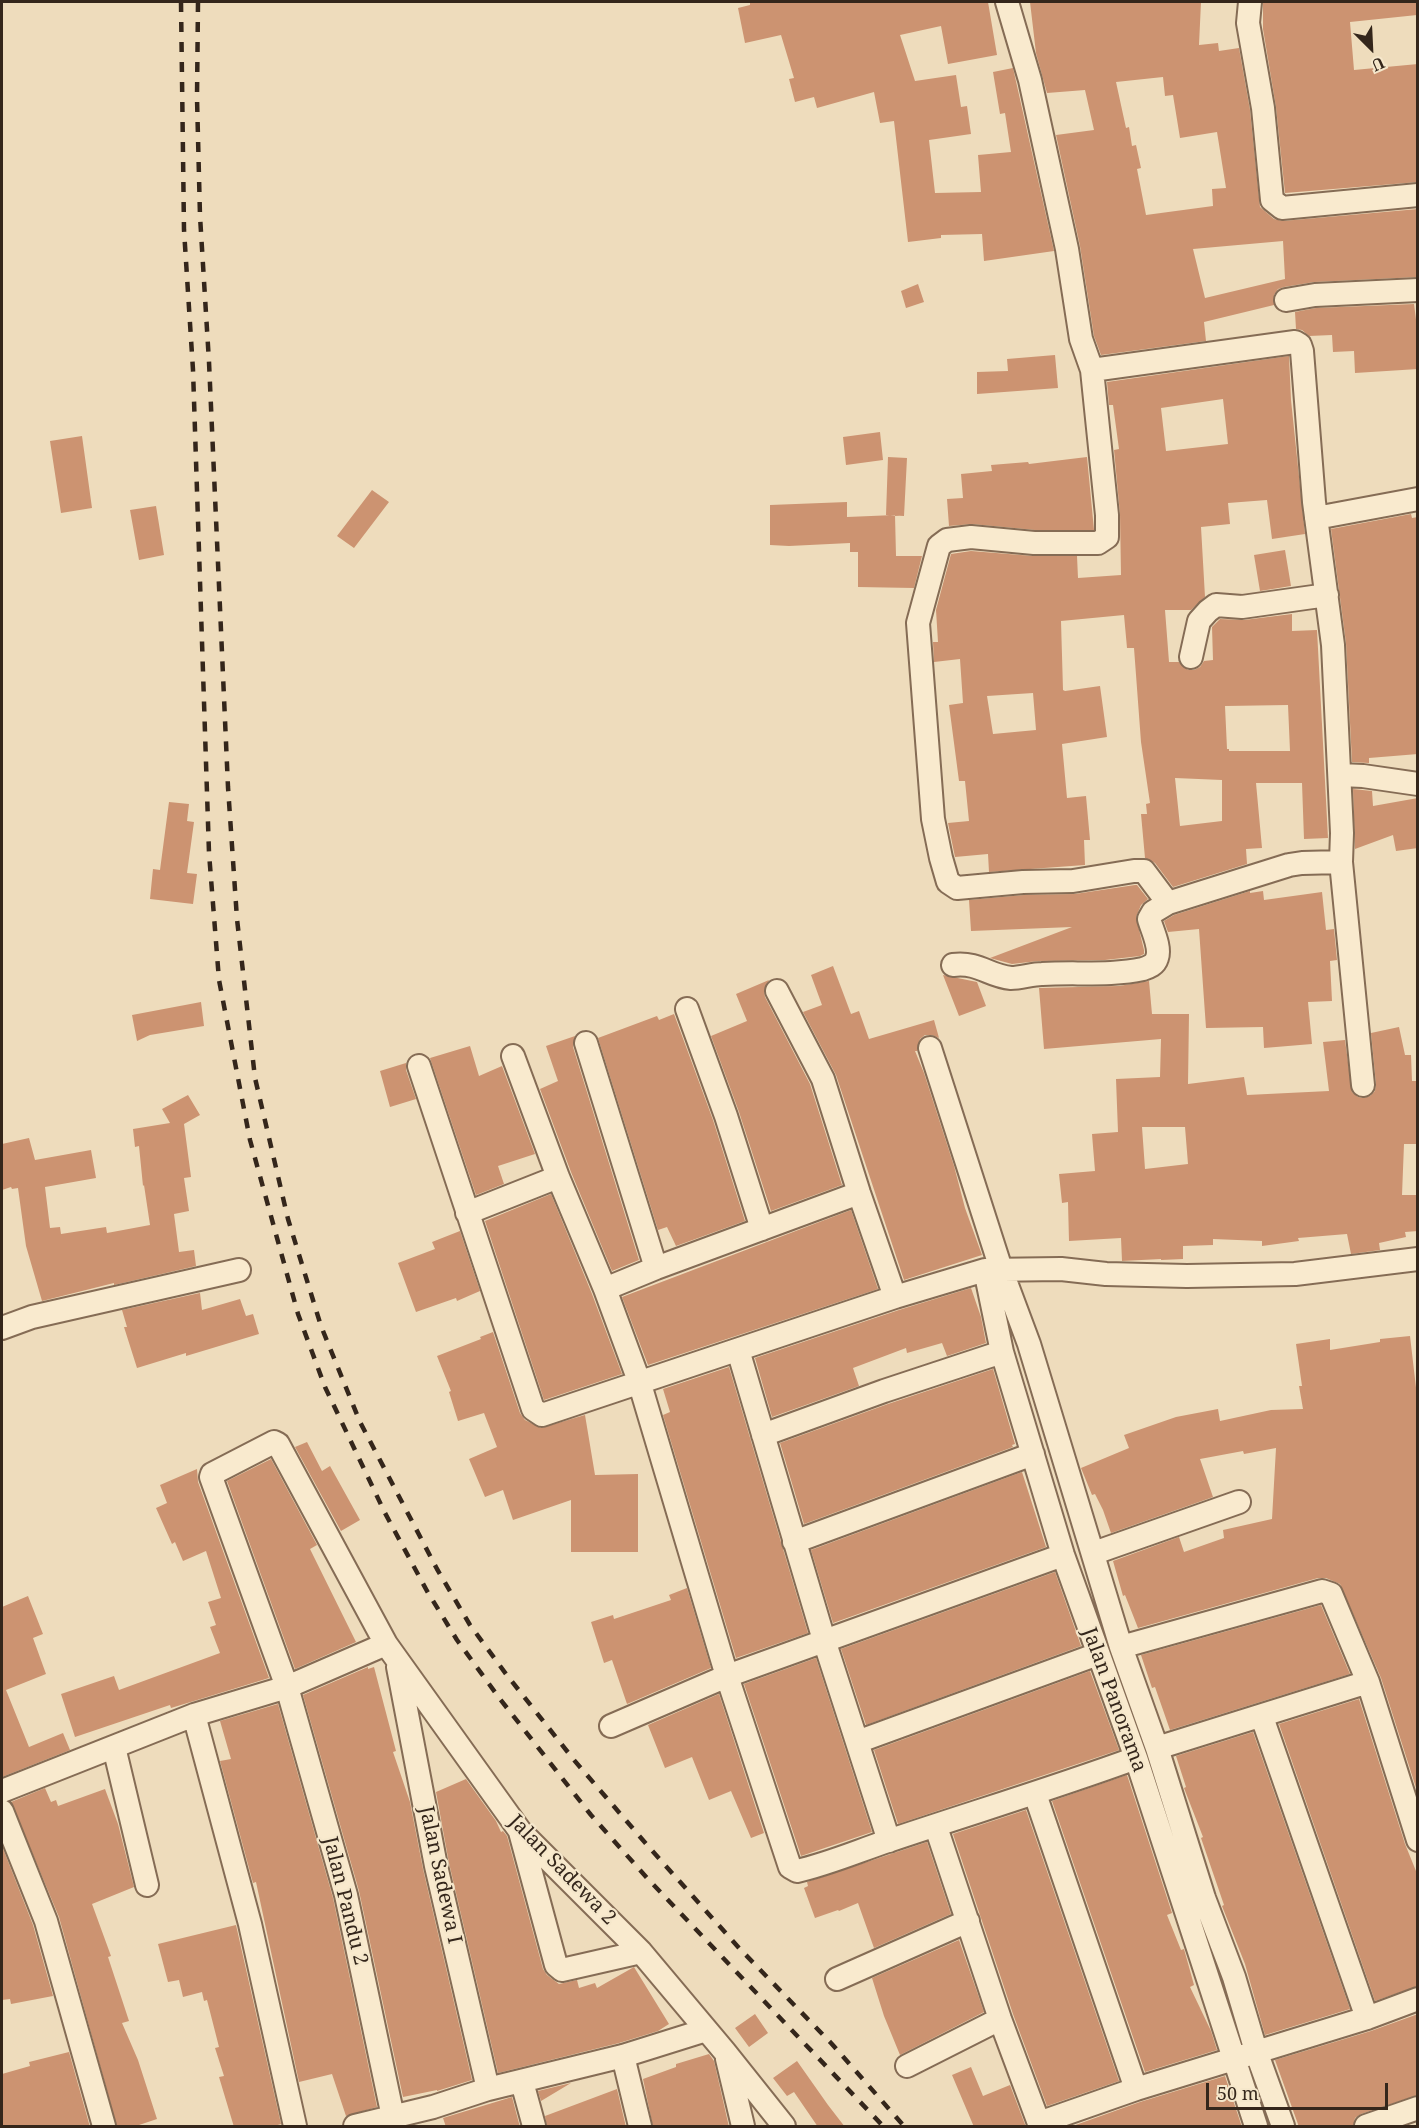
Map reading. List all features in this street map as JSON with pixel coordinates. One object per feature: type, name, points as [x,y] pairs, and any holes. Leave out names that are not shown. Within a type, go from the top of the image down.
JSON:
[{"type":"street","points":[[1007,2],[1032,91],[1067,249],[1081,339],[1092,370],[1107,515],[1107,537],[1098,543],[1034,543],[971,537],[947,540],[939,546],[918,623],[933,819],[948,882],[957,888],[1023,882],[1073,881],[1144,871],[1168,903]]},
{"type":"street","points":[[1250,2],[1248,23],[1263,108],[1272,200],[1282,208],[1418,195]]},
{"type":"street","points":[[1286,300],[1315,295],[1418,290]]},
{"type":"street","points":[[1092,370],[1295,342],[1300,345],[1316,518],[1333,645],[1340,775],[1341,862],[1363,1085]]},
{"type":"street","points":[[1316,518],[1418,499]]},
{"type":"street","points":[[1191,657],[1199,621],[1216,605],[1251,606],[1327,595]]},
{"type":"street","points":[[1340,775],[1418,784]]},
{"type":"street","points":[[953,965],[977,966],[1012,978],[1040,974],[1144,969],[1152,966],[1158,957],[1149,918],[1153,912],[1168,903],[1289,865],[1341,862]]},
{"type":"street","points":[[777,991],[823,1078],[895,1297]]},
{"type":"street","points":[[687,1009],[726,1116],[762,1229]]},
{"type":"street","points":[[586,1043],[657,1268]]},
{"type":"street","points":[[930,1048],[993,1269],[1029,1344],[1121,1647],[1157,1748],[1204,1898],[1234,1977],[1256,2051],[1283,2127]]},
{"type":"street","points":[[513,1056],[639,1381],[728,1676],[790,1868],[797,1871],[815,1867],[1136,1758]]},
{"type":"street","points":[[419,1066],[533,1409],[537,1414],[542,1415],[895,1297],[993,1269],[1060,1269],[1106,1274],[1177,1276],[1295,1274],[1418,1259]]},
{"type":"street","points":[[467,1213],[558,1177]]},
{"type":"street","points":[[605,1289],[859,1193]]},
{"type":"street","name":"Jalan Panorama","points":[[993,1269],[1002,1352],[1063,1555],[1136,1758],[1256,2127]]},
{"type":"street","points":[[2,1328],[33,1317],[239,1270]]},
{"type":"street","points":[[738,1350],[824,1640],[889,1841]]},
{"type":"street","points":[[763,1436],[884,1391],[1002,1352]]},
{"type":"street","name":"Jalan Pandu 2","points":[[391,1651],[278,1444],[274,1442],[212,1474],[211,1477],[287,1687],[346,1895],[393,2117]]},
{"type":"street","points":[[794,1542],[1033,1454]]},
{"type":"street","points":[[1094,1553],[1239,1502]]},
{"type":"street","points":[[611,1726],[728,1676],[1063,1555]]},
{"type":"street","points":[[1121,1647],[1322,1591],[1331,1594],[1335,1598],[1408,1782],[1418,1840]]},
{"type":"street","points":[[2,1791],[194,1715],[287,1687],[391,1651]]},
{"type":"street","name":"Jalan Sadewa 2","points":[[391,1651],[520,1831],[641,1952],[784,2127]]},
{"type":"street","name":"Jalan Sadewa I","points":[[391,1651],[436,1866],[488,2089]]},
{"type":"street","points":[[857,1742],[1098,1654]]},
{"type":"street","points":[[1157,1748],[1368,1683]]},
{"type":"street","points":[[194,1715],[250,1924],[295,2127]]},
{"type":"street","points":[[1262,1717],[1367,2018]]},
{"type":"street","points":[[114,1747],[147,1885]]},
{"type":"street","points":[[1035,1794],[1136,2089]]},
{"type":"street","points":[[2,1811],[46,1921],[104,2127]]},
{"type":"street","points":[[936,1827],[1000,2019],[1039,2125],[1136,2089],[1367,2018],[1418,1999]]},
{"type":"street","points":[[520,1831],[559,1969],[641,1952]]},
{"type":"street","points":[[837,1979],[968,1922]]},
{"type":"street","points":[[907,2066],[1000,2019]]},
{"type":"street","points":[[355,2127],[393,2117],[435,2117],[488,2089],[623,2056],[706,2030]]},
{"type":"street","points":[[725,2052],[743,2127]]},
{"type":"street","points":[[623,2056],[640,2127]]},
{"type":"street","points":[[522,2082],[534,2127]]},
{"type":"street","points":[[1366,2127],[1392,2122],[1418,2108]]},
{"type":"building","points":[[750,2],[988,2],[997,55],[948,64],[941,26],[900,35],[915,81],[956,75],[961,107],[967,106],[971,134],[929,140],[935,193],[981,192],[978,155],[1011,152],[1005,113],[1000,114],[993,72],[1013,68],[1054,251],[984,261],[982,234],[941,235],[941,238],[908,242],[894,121],[880,123],[874,92],[817,108],[814,97],[795,102],[789,79],[794,78],[781,35],[745,43],[738,8],[750,5]]},
{"type":"building","points":[[1030,2],[1201,2],[1199,45],[1218,43],[1219,51],[1239,48],[1250,110],[1260,207],[1274,219],[1283,221],[1418,209],[1418,277],[1314,282],[1284,287],[1278,289],[1274,295],[1274,305],[1204,322],[1206,341],[1101,355],[1094,336],[1080,246],[1056,135],[1094,130],[1085,90],[1047,93],[1036,53]],"holes":[[[1163,77],[1165,96],[1173,95],[1180,138],[1217,132],[1226,188],[1212,189],[1213,206],[1146,215],[1137,169],[1141,168],[1136,145],[1132,146],[1129,127],[1126,128],[1116,82]],[[1283,241],[1285,279],[1205,298],[1193,249]]]},
{"type":"building","points":[[1263,2],[1417,2],[1417,15],[1350,22],[1354,70],[1418,64],[1418,182],[1285,193],[1276,107],[1263,29]]},
{"type":"building","points":[[918,284],[924,302],[906,308],[901,291]]},
{"type":"building","points":[[1414,304],[1418,335],[1418,369],[1355,373],[1354,351],[1333,352],[1332,335],[1309,336],[1302,330],[1296,329],[1295,312],[1316,308]]},
{"type":"building","points":[[1055,355],[1058,388],[977,394],[977,372],[1008,371],[1007,359]]},
{"type":"building","points":[[1289,356],[1291,400],[1305,534],[1272,539],[1267,500],[1228,503],[1230,524],[1201,527],[1205,597],[1191,610],[1165,610],[1169,662],[1179,662],[1188,670],[1194,670],[1204,661],[1213,660],[1212,627],[1220,619],[1244,620],[1292,614],[1292,631],[1317,630],[1328,838],[1304,839],[1302,783],[1256,783],[1262,848],[1246,849],[1247,864],[1173,887],[1155,863],[1145,858],[1141,814],[1147,814],[1146,804],[1150,803],[1141,742],[1134,648],[1127,648],[1124,615],[1061,621],[1063,690],[1100,686],[1107,737],[1062,744],[1067,798],[1086,796],[1090,840],[1084,840],[1085,865],[989,872],[988,854],[955,857],[948,823],[969,821],[965,781],[959,781],[949,705],[963,703],[960,659],[934,662],[933,642],[938,642],[936,610],[951,554],[971,551],[1033,556],[1077,556],[1078,578],[1121,575],[1120,514],[1114,450],[1119,449],[1113,405],[1109,405],[1107,382]],"holes":[[[1223,399],[1228,444],[1166,451],[1161,408]],[[1033,693],[1036,730],[993,734],[987,696]],[[1288,705],[1290,751],[1229,751],[1227,749],[1225,706]],[[1175,778],[1222,780],[1222,821],[1180,826]]]},
{"type":"building","points":[[880,432],[883,460],[846,465],[843,437]]},
{"type":"building","points":[[82,436],[92,508],[61,513],[50,441]]},
{"type":"building","points":[[888,457],[907,458],[904,516],[886,515]]},
{"type":"building","points":[[1087,457],[1094,530],[1035,530],[972,524],[949,526],[947,499],[963,498],[961,474],[992,471],[991,465],[1028,462],[1029,464]]},
{"type":"building","points":[[372,490],[389,502],[354,548],[337,536]]},
{"type":"building","points":[[847,502],[847,517],[895,515],[896,556],[922,556],[914,588],[858,587],[858,552],[850,552],[850,543],[770,545],[770,505]]},
{"type":"building","points":[[156,506],[164,555],[139,560],[130,510]]},
{"type":"building","points":[[1411,514],[1412,518],[1418,517],[1418,754],[1369,758],[1369,763],[1352,762],[1346,643],[1331,529]]},
{"type":"building","points":[[1285,550],[1291,586],[1260,591],[1254,555]]},
{"type":"building","points":[[1353,789],[1372,791],[1373,806],[1418,798],[1418,848],[1396,851],[1393,835],[1355,849]]},
{"type":"building","points":[[169,802],[189,804],[187,821],[194,822],[187,873],[197,874],[193,904],[150,899],[153,869],[160,870]]},
{"type":"building","points":[[1137,885],[1148,899],[1141,905],[1136,917],[1144,950],[1144,954],[1140,956],[1105,960],[1038,961],[1012,964],[990,958],[1072,927],[971,931],[969,900],[1024,895],[1075,894]]},
{"type":"building","points":[[1250,891],[1250,893],[1263,891],[1264,900],[1322,892],[1326,930],[1334,929],[1337,960],[1330,961],[1332,1001],[1308,1002],[1312,1044],[1264,1048],[1263,1027],[1206,1028],[1199,929],[1168,932],[1164,921],[1174,915]]},
{"type":"building","points":[[833,966],[851,1014],[859,1011],[869,1039],[934,1020],[939,1038],[925,1035],[920,1039],[917,1051],[915,1051],[982,1255],[904,1280],[836,1075],[803,1012],[822,1005],[811,975]]},
{"type":"building","points":[[943,975],[977,982],[986,1006],[959,1016]]},
{"type":"building","points":[[769,980],[764,990],[765,997],[810,1084],[842,1185],[771,1211],[739,1112],[711,1036],[747,1021],[736,994]]},
{"type":"building","points":[[1149,981],[1152,1014],[1189,1014],[1188,1084],[1244,1077],[1247,1095],[1329,1091],[1323,1042],[1345,1040],[1352,1092],[1358,1097],[1370,1096],[1375,1091],[1376,1084],[1371,1033],[1399,1027],[1405,1055],[1411,1055],[1412,1081],[1418,1081],[1418,1144],[1404,1144],[1402,1195],[1418,1195],[1418,1231],[1405,1232],[1406,1237],[1379,1243],[1380,1250],[1351,1254],[1347,1234],[1298,1238],[1299,1241],[1262,1246],[1262,1241],[1213,1239],[1213,1245],[1183,1246],[1183,1259],[1161,1260],[1122,1261],[1121,1238],[1069,1241],[1068,1202],[1062,1203],[1059,1174],[1095,1171],[1092,1134],[1118,1132],[1116,1079],[1160,1077],[1161,1039],[1044,1049],[1039,988],[1119,986]],"holes":[[[1142,1127],[1185,1127],[1188,1164],[1145,1169]]]},
{"type":"building","points":[[201,1002],[204,1026],[150,1035],[137,1041],[132,1015]]},
{"type":"building","points":[[674,1014],[713,1120],[745,1221],[676,1246],[667,1227],[658,1230],[598,1038],[657,1016],[659,1020]]},
{"type":"building","points":[[575,1036],[573,1047],[639,1260],[612,1271],[540,1089],[558,1081],[546,1046]]},
{"type":"building","points":[[470,1046],[479,1076],[502,1066],[535,1154],[498,1166],[504,1184],[476,1195],[430,1058]]},
{"type":"building","points":[[406,1063],[406,1070],[416,1099],[390,1107],[380,1071]]},
{"type":"building","points":[[188,1095],[200,1115],[184,1124],[191,1177],[184,1178],[189,1211],[174,1214],[179,1252],[194,1250],[196,1266],[42,1301],[26,1246],[18,1188],[12,1189],[11,1187],[2,1190],[2,1144],[29,1138],[35,1160],[91,1150],[96,1178],[45,1187],[50,1228],[60,1227],[61,1234],[106,1227],[107,1233],[150,1225],[139,1146],[135,1147],[133,1129],[170,1123],[162,1109]]},
{"type":"building","points":[[551,1194],[622,1374],[544,1400],[485,1221]]},
{"type":"building","points":[[851,1210],[878,1289],[648,1365],[622,1297]]},
{"type":"building","points":[[460,1231],[480,1291],[457,1301],[456,1298],[416,1312],[398,1263],[435,1249],[432,1242]]},
{"type":"building","points":[[971,1288],[981,1317],[986,1343],[947,1356],[942,1343],[907,1353],[906,1348],[853,1368],[859,1386],[772,1417],[755,1358]]},
{"type":"building","points":[[200,1293],[202,1310],[240,1299],[246,1316],[253,1314],[259,1334],[137,1368],[124,1327],[127,1327],[122,1310]]},
{"type":"building","points":[[493,1332],[520,1413],[525,1420],[541,1428],[585,1415],[595,1475],[638,1474],[638,1552],[571,1552],[571,1500],[513,1520],[503,1490],[485,1497],[469,1459],[497,1447],[484,1413],[458,1421],[449,1392],[451,1391],[437,1356]]},
{"type":"building","points":[[1410,1336],[1418,1405],[1418,1794],[1381,1678],[1340,1584],[1326,1578],[1318,1578],[1138,1628],[1125,1595],[1123,1596],[1113,1561],[1179,1537],[1184,1552],[1224,1538],[1223,1530],[1272,1519],[1276,1448],[1200,1459],[1213,1497],[1111,1533],[1103,1510],[1095,1494],[1092,1495],[1081,1468],[1129,1448],[1124,1435],[1176,1417],[1218,1409],[1220,1421],[1271,1410],[1303,1409],[1296,1344],[1330,1339],[1330,1350],[1380,1342],[1380,1339]]},
{"type":"building","points":[[729,1367],[808,1633],[736,1658],[663,1415],[670,1412],[663,1389]]},
{"type":"building","points":[[993,1369],[1015,1444],[1012,1445],[1013,1447],[804,1524],[780,1443]]},
{"type":"building","points":[[307,1442],[322,1471],[330,1466],[360,1520],[341,1531],[295,1447]]},
{"type":"building","points":[[271,1459],[317,1545],[310,1549],[356,1642],[295,1669],[227,1481]]},
{"type":"building","points":[[197,1469],[198,1482],[269,1678],[171,1708],[170,1705],[75,1737],[61,1694],[114,1676],[119,1690],[220,1653],[210,1627],[216,1625],[208,1602],[221,1598],[206,1551],[183,1561],[175,1542],[172,1544],[156,1508],[167,1503],[160,1485]]},
{"type":"building","points":[[1022,1472],[1046,1547],[833,1623],[811,1550]]},
{"type":"building","points":[[1055,1572],[1081,1646],[866,1725],[841,1649]]},
{"type":"building","points":[[687,1588],[711,1668],[627,1704],[612,1660],[604,1663],[591,1622],[613,1615],[614,1619],[671,1600],[669,1595]]},
{"type":"building","points":[[28,1596],[43,1634],[33,1638],[46,1674],[6,1690],[29,1747],[63,1733],[70,1750],[2,1777],[2,1607]]},
{"type":"building","points":[[1321,1605],[1350,1674],[1170,1730],[1141,1655]]},
{"type":"building","points":[[816,1658],[872,1832],[801,1856],[744,1684]]},
{"type":"building","points":[[368,1667],[368,1669],[374,1667],[396,1751],[393,1752],[410,1802],[423,1869],[472,2080],[437,2091],[403,2097],[359,1891],[303,1695]]},
{"type":"building","points":[[1090,1671],[1119,1750],[898,1824],[874,1750]]},
{"type":"building","points":[[719,1694],[764,1833],[751,1838],[731,1791],[709,1800],[692,1757],[665,1768],[648,1725]]},
{"type":"building","points":[[1359,1699],[1405,1844],[1418,1876],[1418,1986],[1375,2001],[1279,1724]]},
{"type":"building","points":[[278,1704],[333,1898],[377,2107],[346,2116],[332,2074],[299,2082],[256,1882],[253,1883],[220,1761],[231,1759],[220,1721]]},
{"type":"building","points":[[1253,1732],[1350,2009],[1265,2035],[1245,1964],[1222,1906],[1224,1905],[1201,1838],[1203,1837],[1184,1788],[1186,1787],[1176,1756]]},
{"type":"building","points":[[1127,1775],[1172,1913],[1167,1915],[1181,1950],[1184,1949],[1194,1985],[1190,1987],[1211,2031],[1217,2050],[1145,2072],[1052,1801]]},
{"type":"building","points":[[466,1779],[496,1821],[501,1832],[503,1831],[507,1836],[543,1969],[547,1975],[559,1984],[577,1980],[579,1988],[595,1983],[597,1988],[634,1967],[669,2024],[658,2031],[619,2043],[498,2073],[449,1863],[436,1792]]},
{"type":"building","points":[[45,1788],[51,1802],[56,1800],[58,1806],[105,1789],[118,1824],[134,1887],[92,1904],[111,1956],[108,1957],[129,2021],[122,2023],[138,2060],[157,2119],[133,2127],[117,2127],[59,1917],[11,1802]]},
{"type":"building","points":[[1026,1810],[1119,2081],[1047,2106],[1013,2014],[953,1834]]},
{"type":"building","points":[[927,1842],[951,1914],[874,1948],[858,1903],[815,1918],[804,1888],[808,1886],[807,1882]]},
{"type":"building","points":[[2,1846],[33,1925],[53,1996],[11,2004],[10,1999],[2,2000]]},
{"type":"building","points":[[236,1925],[281,2124],[271,2127],[234,2127],[219,2077],[224,2076],[215,2048],[219,2047],[207,2000],[204,2001],[202,1992],[183,1997],[179,1980],[168,1982],[158,1944]]},
{"type":"building","points":[[959,1940],[984,2012],[900,2055],[872,1978]]},
{"type":"building","points":[[755,2014],[768,2033],[749,2047],[735,2028]]},
{"type":"building","points":[[1418,2014],[1418,2095],[1361,2114],[1355,2118],[1353,2127],[1299,2127],[1275,2060]]},
{"type":"building","points":[[69,2052],[90,2127],[2,2127],[2,2074],[30,2066],[29,2062]]},
{"type":"building","points":[[709,2054],[714,2061],[729,2127],[653,2127],[643,2079],[676,2067],[676,2064]]},
{"type":"building","points":[[797,2061],[845,2127],[818,2127],[794,2092],[787,2096],[773,2078]]},
{"type":"building","points":[[971,2067],[983,2096],[1010,2085],[1026,2127],[974,2127],[952,2075]]},
{"type":"building","points":[[1225,2076],[1242,2127],[1070,2127],[1140,2102]]},
{"type":"building","points":[[571,2083],[541,2101],[538,2091]]},
{"type":"building","points":[[617,2089],[626,2127],[547,2127],[545,2116]]},
{"type":"building","points":[[512,2097],[520,2127],[446,2127],[443,2118]]},
{"type":"railway","points":[[181,2],[184,230],[193,370],[209,853],[219,980],[250,1140],[298,1314],[325,1387],[385,1513],[427,1591],[457,1640],[591,1815],[647,1878],[883,2126]]},
{"type":"railway","points":[[198,2],[197,98],[200,216],[209,362],[228,787],[237,919],[255,1078],[288,1219],[321,1326],[360,1422],[437,1569],[470,1625],[574,1760],[648,1846],[739,1948],[831,2043],[904,2126]]}]
